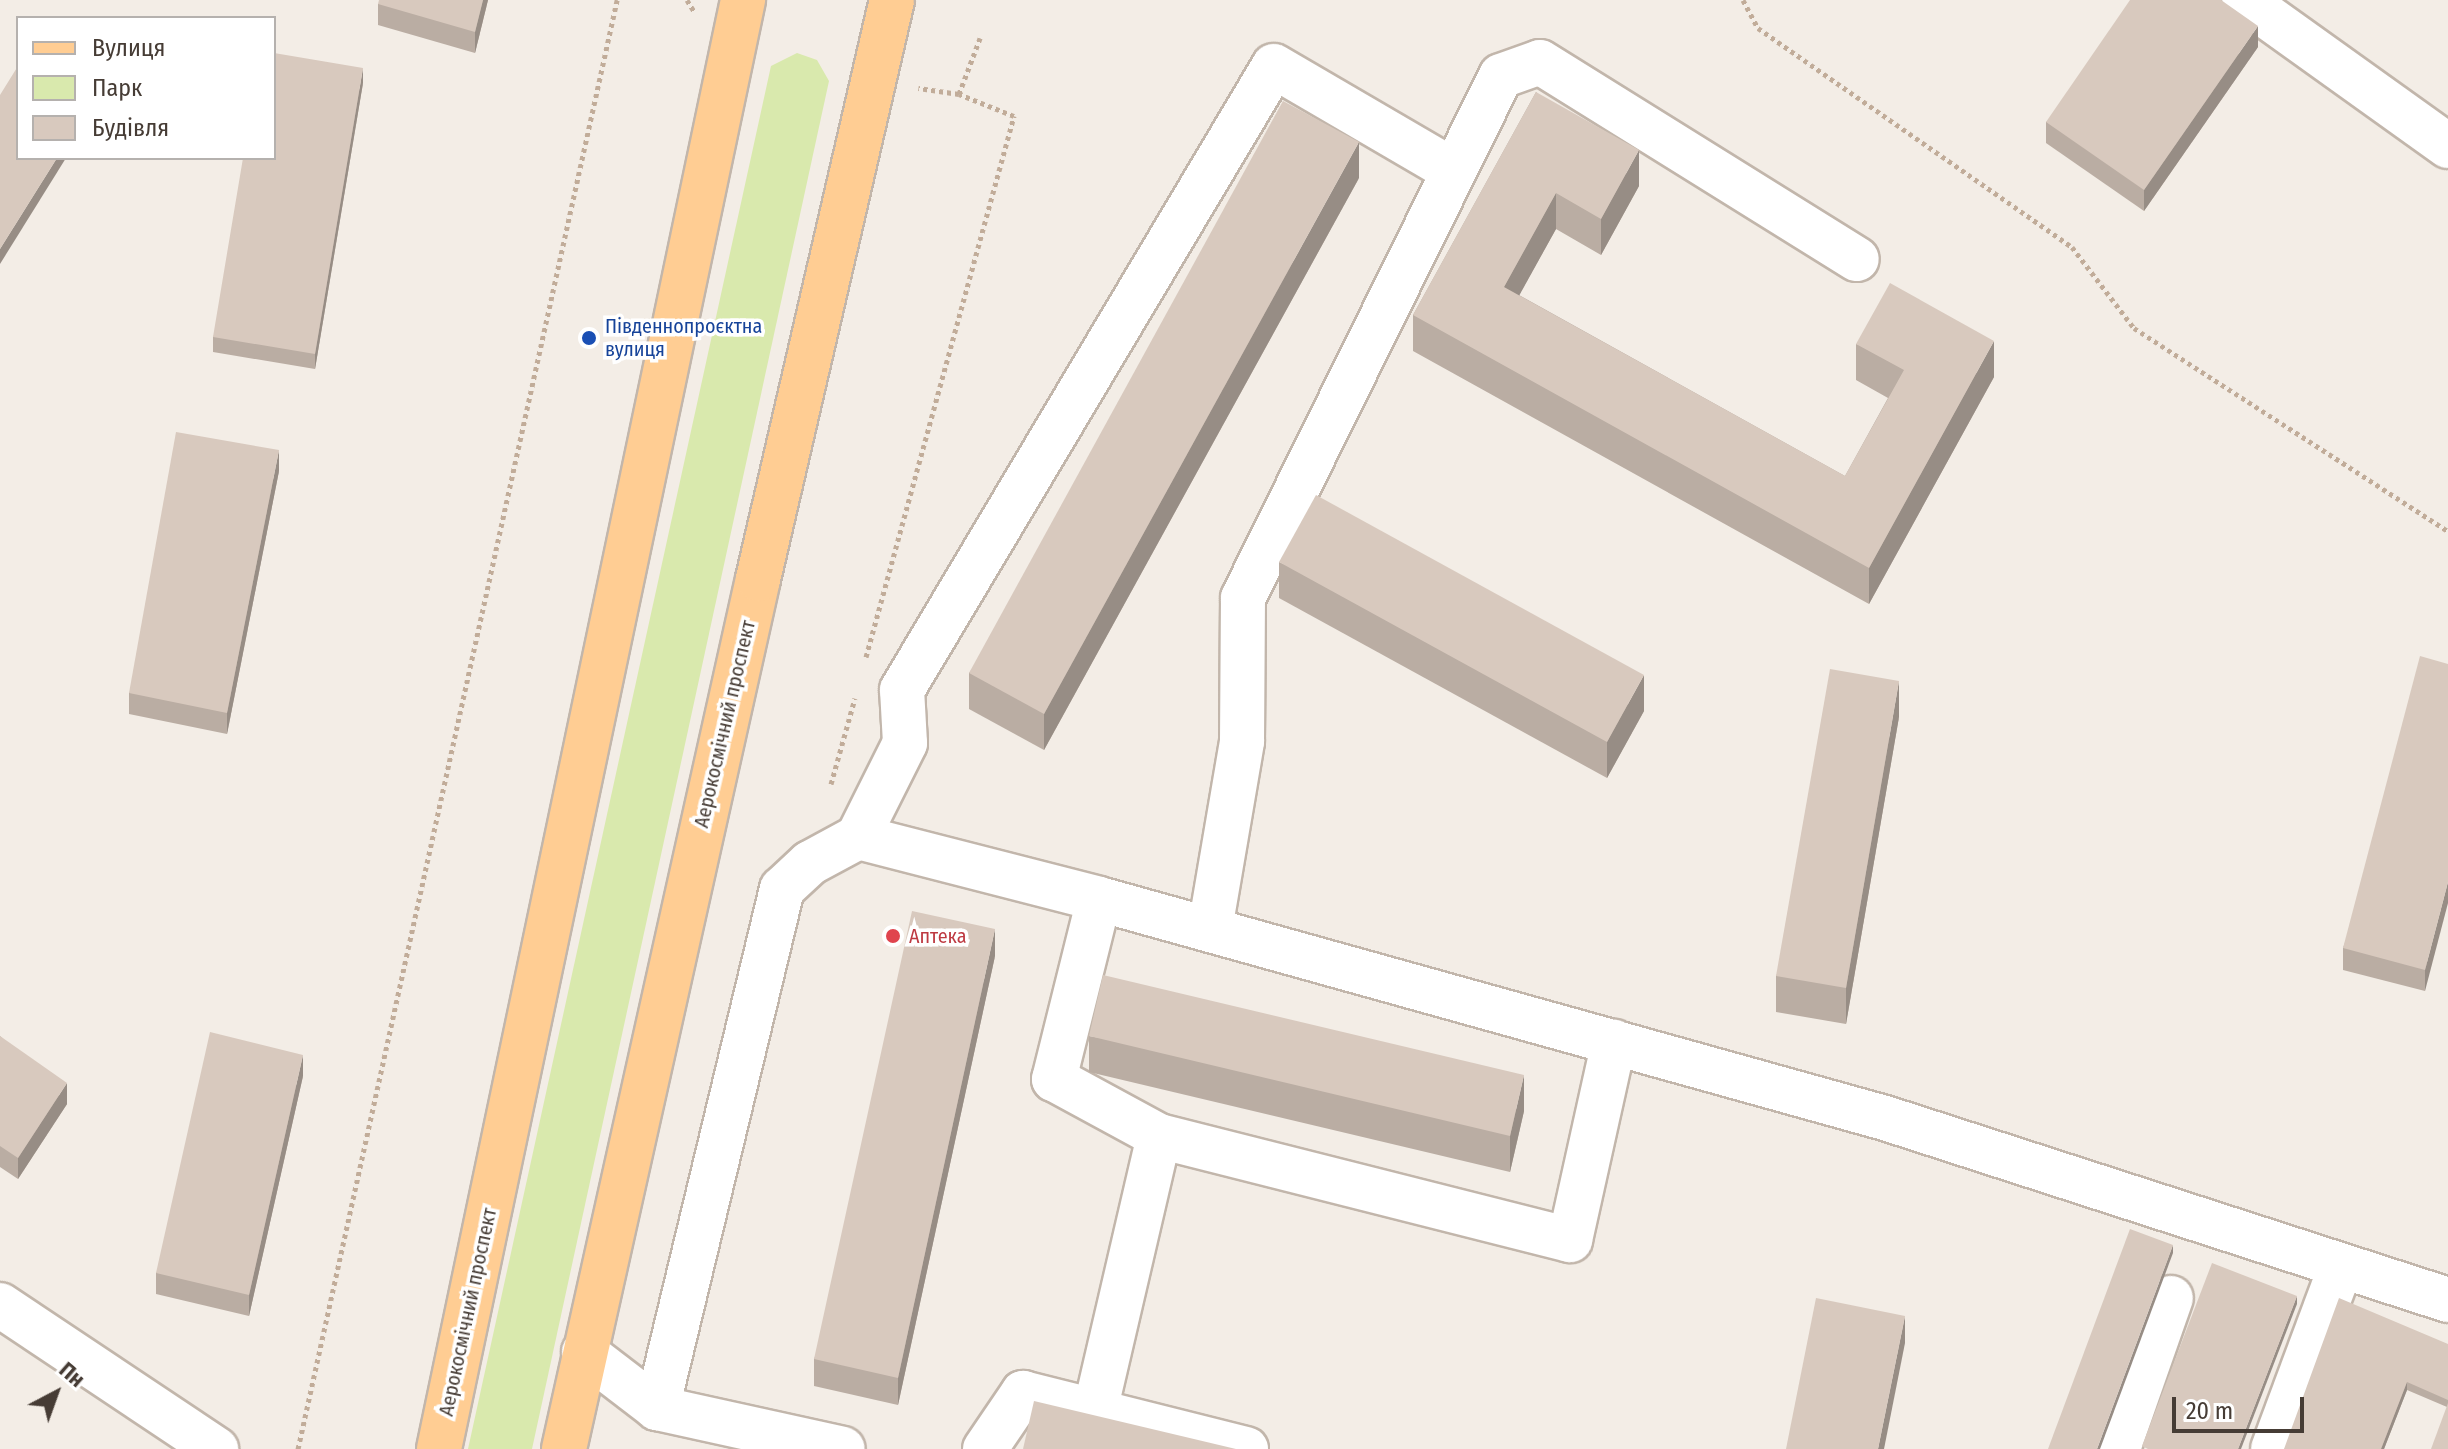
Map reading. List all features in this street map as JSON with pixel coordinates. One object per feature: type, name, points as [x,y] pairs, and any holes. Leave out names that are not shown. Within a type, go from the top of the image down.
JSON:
[{"type":"main road","name":"Аерокосмічний проспект","points":[[439,1449],[743,0]]},
{"type":"main road","name":"Аерокосмічний проспект","points":[[564,1449],[892,0]]},
{"type":"street","points":[[2244,0],[2448,146]]},
{"type":"street","points":[[1210,929],[1242,741],[1243,598],[1501,76],[1540,62],[1857,259]]},
{"type":"street","points":[[657,1408],[782,889],[810,863],[858,837],[905,743],[902,690],[1274,66],[1454,171]]},
{"type":"street","points":[[858,837],[1210,929],[1885,1118],[2448,1300]]},
{"type":"street","points":[[1099,899],[1054,1079],[1159,1136],[1570,1240],[1614,1042]]},
{"type":"street","points":[[1095,1411],[1159,1136]]},
{"type":"street","points":[[2273,1449],[2341,1266]]},
{"type":"street","points":[[2118,1449],[2171,1298]]},
{"type":"street","points":[[4,1316],[216,1449]]},
{"type":"street","points":[[584,1352],[657,1408],[725,1436],[843,1449]]},
{"type":"street","points":[[985,1449],[1023,1393],[1246,1449]]},
{"type":"path","points":[[298,1449],[617,0]]},
{"type":"path","points":[[1743,0],[1758,28],[2072,247],[2134,328],[2448,531]]},
{"type":"path","points":[[959,94],[980,38]]},
{"type":"path","points":[[864,665],[1014,116],[959,94],[917,88]]},
{"type":"path","points":[[831,786],[856,695]]},
{"type":"green space","points":[[797,53],[817,60],[829,81],[532,1449],[468,1449],[771,66]]},
{"type":"building","points":[[379,0],[483,0],[475,32],[378,4]]},
{"type":"building","points":[[2130,0],[2221,0],[2258,26],[2144,190],[2046,122]]},
{"type":"building","points":[[276,53],[363,68],[315,354],[213,337],[243,160],[276,160]]},
{"type":"building","points":[[16,69],[16,160],[56,160],[0,249],[0,95]]},
{"type":"building","points":[[1536,92],[1639,150],[1601,219],[1556,193],[1504,287],[1845,476],[1904,370],[1856,344],[1890,283],[1994,341],[1869,568],[1413,315]]},
{"type":"building","points":[[1283,101],[1359,142],[1044,714],[969,673]]},
{"type":"building","points":[[176,432],[279,450],[227,713],[129,693]]},
{"type":"building","points":[[1316,495],[1644,675],[1607,742],[1279,562]]},
{"type":"building","points":[[2420,656],[2448,664],[2448,882],[2425,970],[2343,948]]},
{"type":"building","points":[[1830,669],[1899,681],[1846,988],[1776,976]]},
{"type":"building","points":[[912,911],[995,929],[898,1378],[814,1359]]},
{"type":"building","points":[[1103,975],[1524,1075],[1510,1136],[1089,1036]]},
{"type":"building","points":[[210,1032],[303,1055],[249,1295],[156,1273]]},
{"type":"building","points":[[0,1036],[67,1083],[18,1158],[0,1146]]},
{"type":"building","points":[[2130,1229],[2173,1245],[2097,1449],[2048,1449]]},
{"type":"building","points":[[2212,1263],[2297,1296],[2238,1449],[2148,1449],[2142,1446]]},
{"type":"building","points":[[1816,1298],[1905,1316],[1878,1449],[1786,1449]]},
{"type":"building","points":[[2339,1298],[2448,1344],[2448,1400],[2407,1382],[2381,1449],[2284,1449]]},
{"type":"building","points":[[1034,1401],[1236,1449],[1023,1449]]},
{"type":"building","points":[[2448,1403],[2448,1449],[2431,1449]]},
{"type":"place","name":"Південнопроєктна вулиця","points":[[589,338]]},
{"type":"place","name":"Аптека","points":[[893,936]]}]
